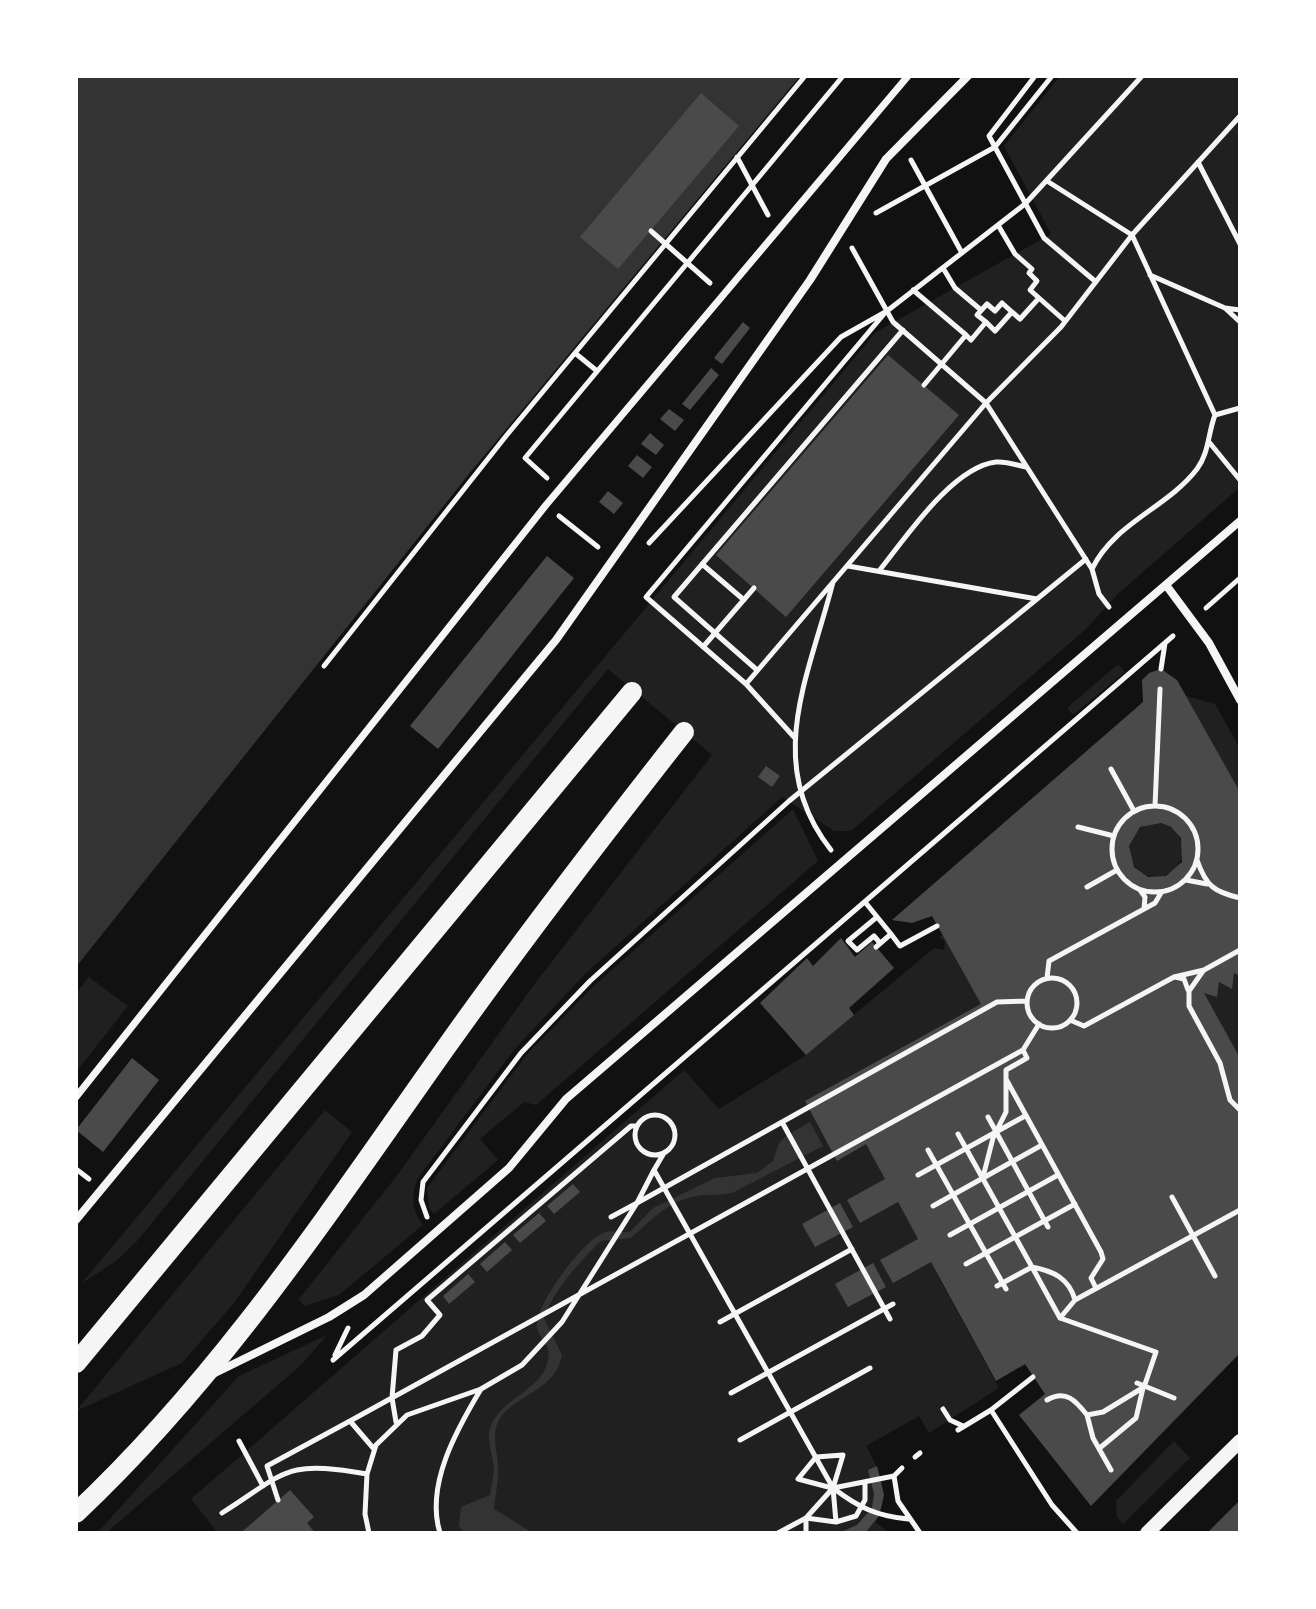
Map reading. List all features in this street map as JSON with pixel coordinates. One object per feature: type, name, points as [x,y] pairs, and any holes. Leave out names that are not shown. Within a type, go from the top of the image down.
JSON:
[{"type":"main road","points":[[76,1363],[632,692]]},
{"type":"main road","points":[[76,1513],[200,1380],[288,1272],[510,959],[684,732]]},
{"type":"street","points":[[76,1097],[546,505],[908,76]]},
{"type":"street","points":[[76,1220],[556,640],[810,280],[886,159],[968,76]]},
{"type":"street","points":[[200,1380],[329,1317],[364,1295],[509,1168],[566,1099],[1240,521]]},
{"type":"street","points":[[1166,585],[1209,643],[1240,700]]},
{"type":"street","points":[[1147,1533],[1240,1441]]},
{"type":"path","points":[[324,666],[575,353],[805,76]]},
{"type":"path","points":[[560,489],[525,458],[843,76]]},
{"type":"path","points":[[1035,76],[989,136],[1044,238],[1096,282]]},
{"type":"path","points":[[888,208],[995,147],[1052,76]]},
{"type":"path","points":[[546,505],[613,559],[653,541],[841,337],[887,311],[1025,204],[1142,76]]},
{"type":"path","points":[[746,684],[986,403],[1065,321],[1132,235],[1240,116]]},
{"type":"path","points":[[737,157],[768,216]]},
{"type":"path","points":[[1198,162],[1240,244]]},
{"type":"path","points":[[913,163],[962,253]]},
{"type":"path","points":[[1047,181],[1132,235],[1215,415],[1209,442],[1191,476],[1115,537],[1099,553],[1092,569]]},
{"type":"path","points":[[998,225],[1015,254],[1032,269],[1029,273],[1037,281],[1030,290],[1065,321]]},
{"type":"path","points":[[651,231],[696,271]]},
{"type":"path","points":[[856,257],[887,311],[903,330],[986,403],[1086,559],[1099,594],[1109,607]]},
{"type":"path","points":[[943,268],[955,288],[981,310]]},
{"type":"path","points":[[1150,274],[1225,308],[1240,310]]},
{"type":"path","points":[[913,290],[971,340],[986,322]]},
{"type":"path","points":[[1012,312],[995,331],[977,315],[987,304],[995,311],[1002,303],[1020,319],[1039,298]]},
{"type":"path","points":[[1225,308],[1240,322]]},
{"type":"path","points":[[794,737],[746,684],[646,597],[887,311]]},
{"type":"path","points":[[757,670],[674,597],[903,330]]},
{"type":"path","points":[[924,385],[966,335]]},
{"type":"path","points":[[575,353],[597,371]]},
{"type":"path","points":[[1215,415],[1240,408]]},
{"type":"path","points":[[1209,442],[1240,480]]},
{"type":"path","points":[[879,571],[939,498],[958,481],[996,462],[1027,467]]},
{"type":"path","points":[[429,1220],[421,1200],[423,1182],[521,1053],[590,981],[802,792],[1086,559]]},
{"type":"path","points":[[702,564],[744,600]]},
{"type":"path","points":[[847,565],[1037,599]]},
{"type":"path","points":[[1206,608],[1240,578]]},
{"type":"path","points":[[834,581],[803,677],[794,737],[802,792],[820,836],[842,863]]},
{"type":"path","points":[[703,647],[754,588]]},
{"type":"path","points":[[333,1360],[1173,636]]},
{"type":"path","points":[[1161,669],[1166,642]]},
{"type":"path","points":[[1155,806],[1160,689]]},
{"type":"path","points":[[1111,769],[1134,811]]},
{"type":"path","points":[[1144,909],[1145,897],[1117,870],[1113,859],[1114,836],[1118,826],[1134,811],[1155,806],[1176,811],[1185,818],[1197,838],[1197,860],[1208,885]]},
{"type":"path","points":[[1078,827],[1114,836]]},
{"type":"path","points":[[1185,880],[1197,860]]},
{"type":"path","points":[[1087,887],[1117,870]]},
{"type":"path","points":[[1047,978],[1049,961],[1155,903],[1162,892],[1185,880],[1203,881],[1222,895],[1240,898]]},
{"type":"path","points":[[1140,889],[1162,892]]},
{"type":"path","points":[[865,902],[900,946],[937,926]]},
{"type":"path","points":[[877,917],[848,941],[857,950],[874,936],[878,945],[891,934]]},
{"type":"path","points":[[825,938],[832,946]]},
{"type":"path","points":[[1070,1020],[1084,1026],[1174,977],[1204,970],[1240,950]]},
{"type":"path","points":[[1189,991],[1204,970]]},
{"type":"path","points":[[1174,977],[1184,979],[1193,1016],[1220,1063],[1230,1100],[1240,1110]]},
{"type":"path","points":[[1047,978],[1062,980],[1074,990],[1077,1006],[1070,1020],[1059,1027],[1039,1024],[1029,1014],[1027,1001],[1033,986],[1047,978]]},
{"type":"path","points":[[611,1217],[997,1002],[1027,1001]]},
{"type":"path","points":[[278,1500],[276,1486],[267,1466],[1023,1050],[1039,1024]]},
{"type":"path","points":[[983,1178],[996,1132],[1006,1112],[1006,1070],[1027,1058],[1023,1050]]},
{"type":"path","points":[[1006,1079],[1103,1256],[1092,1273],[1096,1288]]},
{"type":"path","points":[[918,1175],[1025,1115]]},
{"type":"path","points":[[369,1533],[365,1514],[367,1474],[374,1450],[396,1422],[481,1389],[515,1370],[539,1349],[582,1293],[675,1136],[666,1118],[646,1117],[637,1126],[634,1138],[641,1150],[652,1155],[664,1153]]},
{"type":"path","points":[[988,1117],[1047,1224]]},
{"type":"path","points":[[782,1122],[890,1319]]},
{"type":"path","points":[[396,1422],[392,1398],[396,1350],[422,1336],[440,1315],[427,1300],[631,1126],[637,1126]]},
{"type":"path","points":[[958,1134],[1062,1319],[1156,1352],[1136,1418],[1101,1447]]},
{"type":"path","points":[[933,1206],[1042,1145]]},
{"type":"path","points":[[928,1150],[1002,1286],[1032,1267]]},
{"type":"path","points":[[654,1170],[833,1488]]},
{"type":"path","points":[[950,1235],[1058,1175]]},
{"type":"path","points":[[1172,1197],[1215,1276]]},
{"type":"path","points":[[966,1264],[1015,1237],[1047,1224],[1075,1204]]},
{"type":"path","points":[[1062,1319],[1075,1300],[1240,1210]]},
{"type":"path","points":[[446,1244],[455,1256]]},
{"type":"path","points":[[720,1322],[852,1249]]},
{"type":"path","points":[[1032,1267],[1062,1278],[1071,1288],[1075,1300]]},
{"type":"path","points":[[731,1393],[893,1304]]},
{"type":"path","points":[[740,1440],[870,1368]]},
{"type":"path","points":[[943,1409],[950,1420],[961,1428],[991,1410],[1033,1377]]},
{"type":"path","points":[[1137,1383],[1174,1398]]},
{"type":"path","points":[[1087,1415],[1103,1412],[1144,1387]]},
{"type":"path","points":[[440,1533],[436,1512],[437,1489],[453,1442],[481,1389]]},
{"type":"path","points":[[1047,1400],[1061,1395],[1070,1397],[1087,1415],[1093,1438],[1101,1447],[1111,1470]]},
{"type":"path","points":[[991,1410],[1052,1505],[1077,1533]]},
{"type":"path","points":[[350,1421],[374,1450]]},
{"type":"path","points":[[239,1441],[263,1486]]},
{"type":"path","points":[[836,1522],[833,1488],[843,1455],[816,1457],[798,1479],[833,1488],[861,1509],[879,1516],[908,1519]]},
{"type":"path","points":[[222,1513],[286,1471],[305,1466],[367,1474]]},
{"type":"path","points":[[778,1533],[806,1518],[833,1488],[894,1476],[902,1468]]},
{"type":"path","points":[[894,1476],[898,1501],[920,1533]]},
{"type":"path","points":[[806,1518],[836,1522],[856,1516],[861,1509],[865,1482]]},
{"type":"path","points":[[806,1518],[806,1533]]},
{"type":"shaded area","points":[[76,76],[800,76],[469,474],[76,967]]},
{"type":"shaded area","points":[[1060,76],[1240,76],[1240,487],[1119,593],[1085,630],[851,831],[834,831],[782,797],[584,975],[513,1051],[418,1178],[413,1202],[423,1225],[339,1295],[304,1306],[299,1299],[399,1173],[530,990],[712,755],[608,669],[137,1241],[116,1261],[81,1284],[876,332],[1051,234],[1004,146]]},
{"type":"shaded area","points":[[1118,664],[1125,672],[1073,715],[1067,708]]},
{"type":"shaded area","points":[[1186,696],[1215,704],[1240,748],[1240,792]]},
{"type":"shaded area","points":[[1163,720],[1240,848],[1240,1229],[1150,1296],[1020,1368],[902,1155],[898,1202],[999,1388],[929,1433],[919,1416],[866,1446],[882,1483],[883,1502],[875,1522],[890,1533],[218,1533],[191,1499],[684,1070],[719,1109],[806,1055],[934,948],[944,950],[945,941],[939,938]],"holes":[[[1177,818],[1191,866],[1145,886],[1118,846],[1124,829]]]},
{"type":"shaded area","points":[[793,809],[818,861],[536,1105],[524,1102],[480,1139],[498,1160],[434,1214],[429,1208],[427,1188],[527,1054],[596,984]]},
{"type":"shaded area","points":[[1156,823],[1175,831],[1183,850],[1175,869],[1156,877],[1137,869],[1129,850],[1137,831]]},
{"type":"shaded area","points":[[89,977],[128,1006],[76,1072],[76,993]]},
{"type":"shaded area","points":[[325,1110],[352,1132],[234,1303],[182,1363],[76,1411]]},
{"type":"shaded area","points":[[810,1122],[823,1146],[734,1192],[698,1196],[674,1204],[631,1238],[601,1241],[576,1267],[554,1297],[544,1318],[562,1355],[558,1367],[543,1385],[504,1413],[496,1428],[498,1472],[494,1509],[533,1533],[465,1533],[459,1526],[461,1507],[490,1495],[494,1471],[489,1441],[492,1423],[504,1407],[542,1375],[546,1367],[549,1352],[539,1334],[537,1322],[546,1300],[575,1257],[597,1236],[609,1231],[630,1232],[653,1208],[715,1178],[757,1173],[773,1161],[779,1143],[786,1136]]},
{"type":"shaded area","points":[[327,1335],[301,1365],[106,1533],[97,1533],[239,1376]]},
{"type":"shaded area","points":[[1174,1441],[1190,1458],[1123,1524],[1117,1517],[1116,1501]]},
{"type":"building","points":[[701,93],[739,126],[618,269],[580,237]]},
{"type":"building","points":[[743,322],[750,328],[722,364],[714,358]]},
{"type":"building","points":[[888,355],[959,415],[786,617],[716,555]]},
{"type":"building","points":[[711,368],[719,375],[690,410],[682,404]]},
{"type":"building","points":[[669,409],[684,420],[675,431],[660,419]]},
{"type":"building","points":[[650,433],[664,445],[656,455],[641,444]]},
{"type":"building","points":[[637,455],[652,467],[643,478],[628,466]]},
{"type":"building","points":[[608,491],[623,503],[614,514],[599,502]]},
{"type":"building","points":[[547,556],[574,578],[438,749],[410,726]]},
{"type":"building","points":[[1161,669],[1177,680],[1240,792],[1240,976],[1234,973],[1232,989],[1219,982],[1217,997],[1204,993],[1240,1058],[1240,1353],[1091,1506],[1019,1415],[1045,1394],[1025,1364],[996,1381],[931,1262],[893,1283],[880,1260],[918,1239],[898,1202],[860,1223],[847,1200],[885,1179],[866,1144],[837,1161],[805,1101],[981,1004],[932,916],[912,923],[892,920],[1143,702],[1142,680],[1149,673]],"holes":[[[1161,823],[1171,827],[1181,838],[1182,862],[1166,876],[1148,877],[1134,867],[1129,846],[1140,827]]]},
{"type":"building","points":[[766,766],[780,776],[772,787],[758,777]]},
{"type":"building","points":[[841,938],[855,957],[872,942],[894,968],[849,1008],[854,1015],[806,1055],[760,1003],[807,958],[813,966]]},
{"type":"building","points":[[132,1058],[159,1080],[103,1152],[76,1130]]},
{"type":"building","points":[[573,1184],[580,1192],[554,1214],[547,1206]]},
{"type":"building","points":[[840,1203],[853,1227],[815,1247],[802,1224]]},
{"type":"building","points":[[539,1213],[546,1221],[520,1243],[513,1235]]},
{"type":"building","points":[[505,1242],[512,1250],[487,1272],[480,1264]]},
{"type":"building","points":[[873,1263],[886,1287],[848,1307],[835,1284]]},
{"type":"building","points":[[468,1274],[475,1282],[449,1304],[443,1296]]},
{"type":"building","points":[[877,1466],[884,1495],[879,1516],[865,1533],[839,1533],[857,1525],[872,1508],[874,1494],[868,1470]]},
{"type":"building","points":[[290,1490],[314,1517],[307,1523],[315,1533],[244,1533],[243,1531]]},
{"type":"building","points":[[1240,1500],[1240,1533],[1207,1533]]}]
